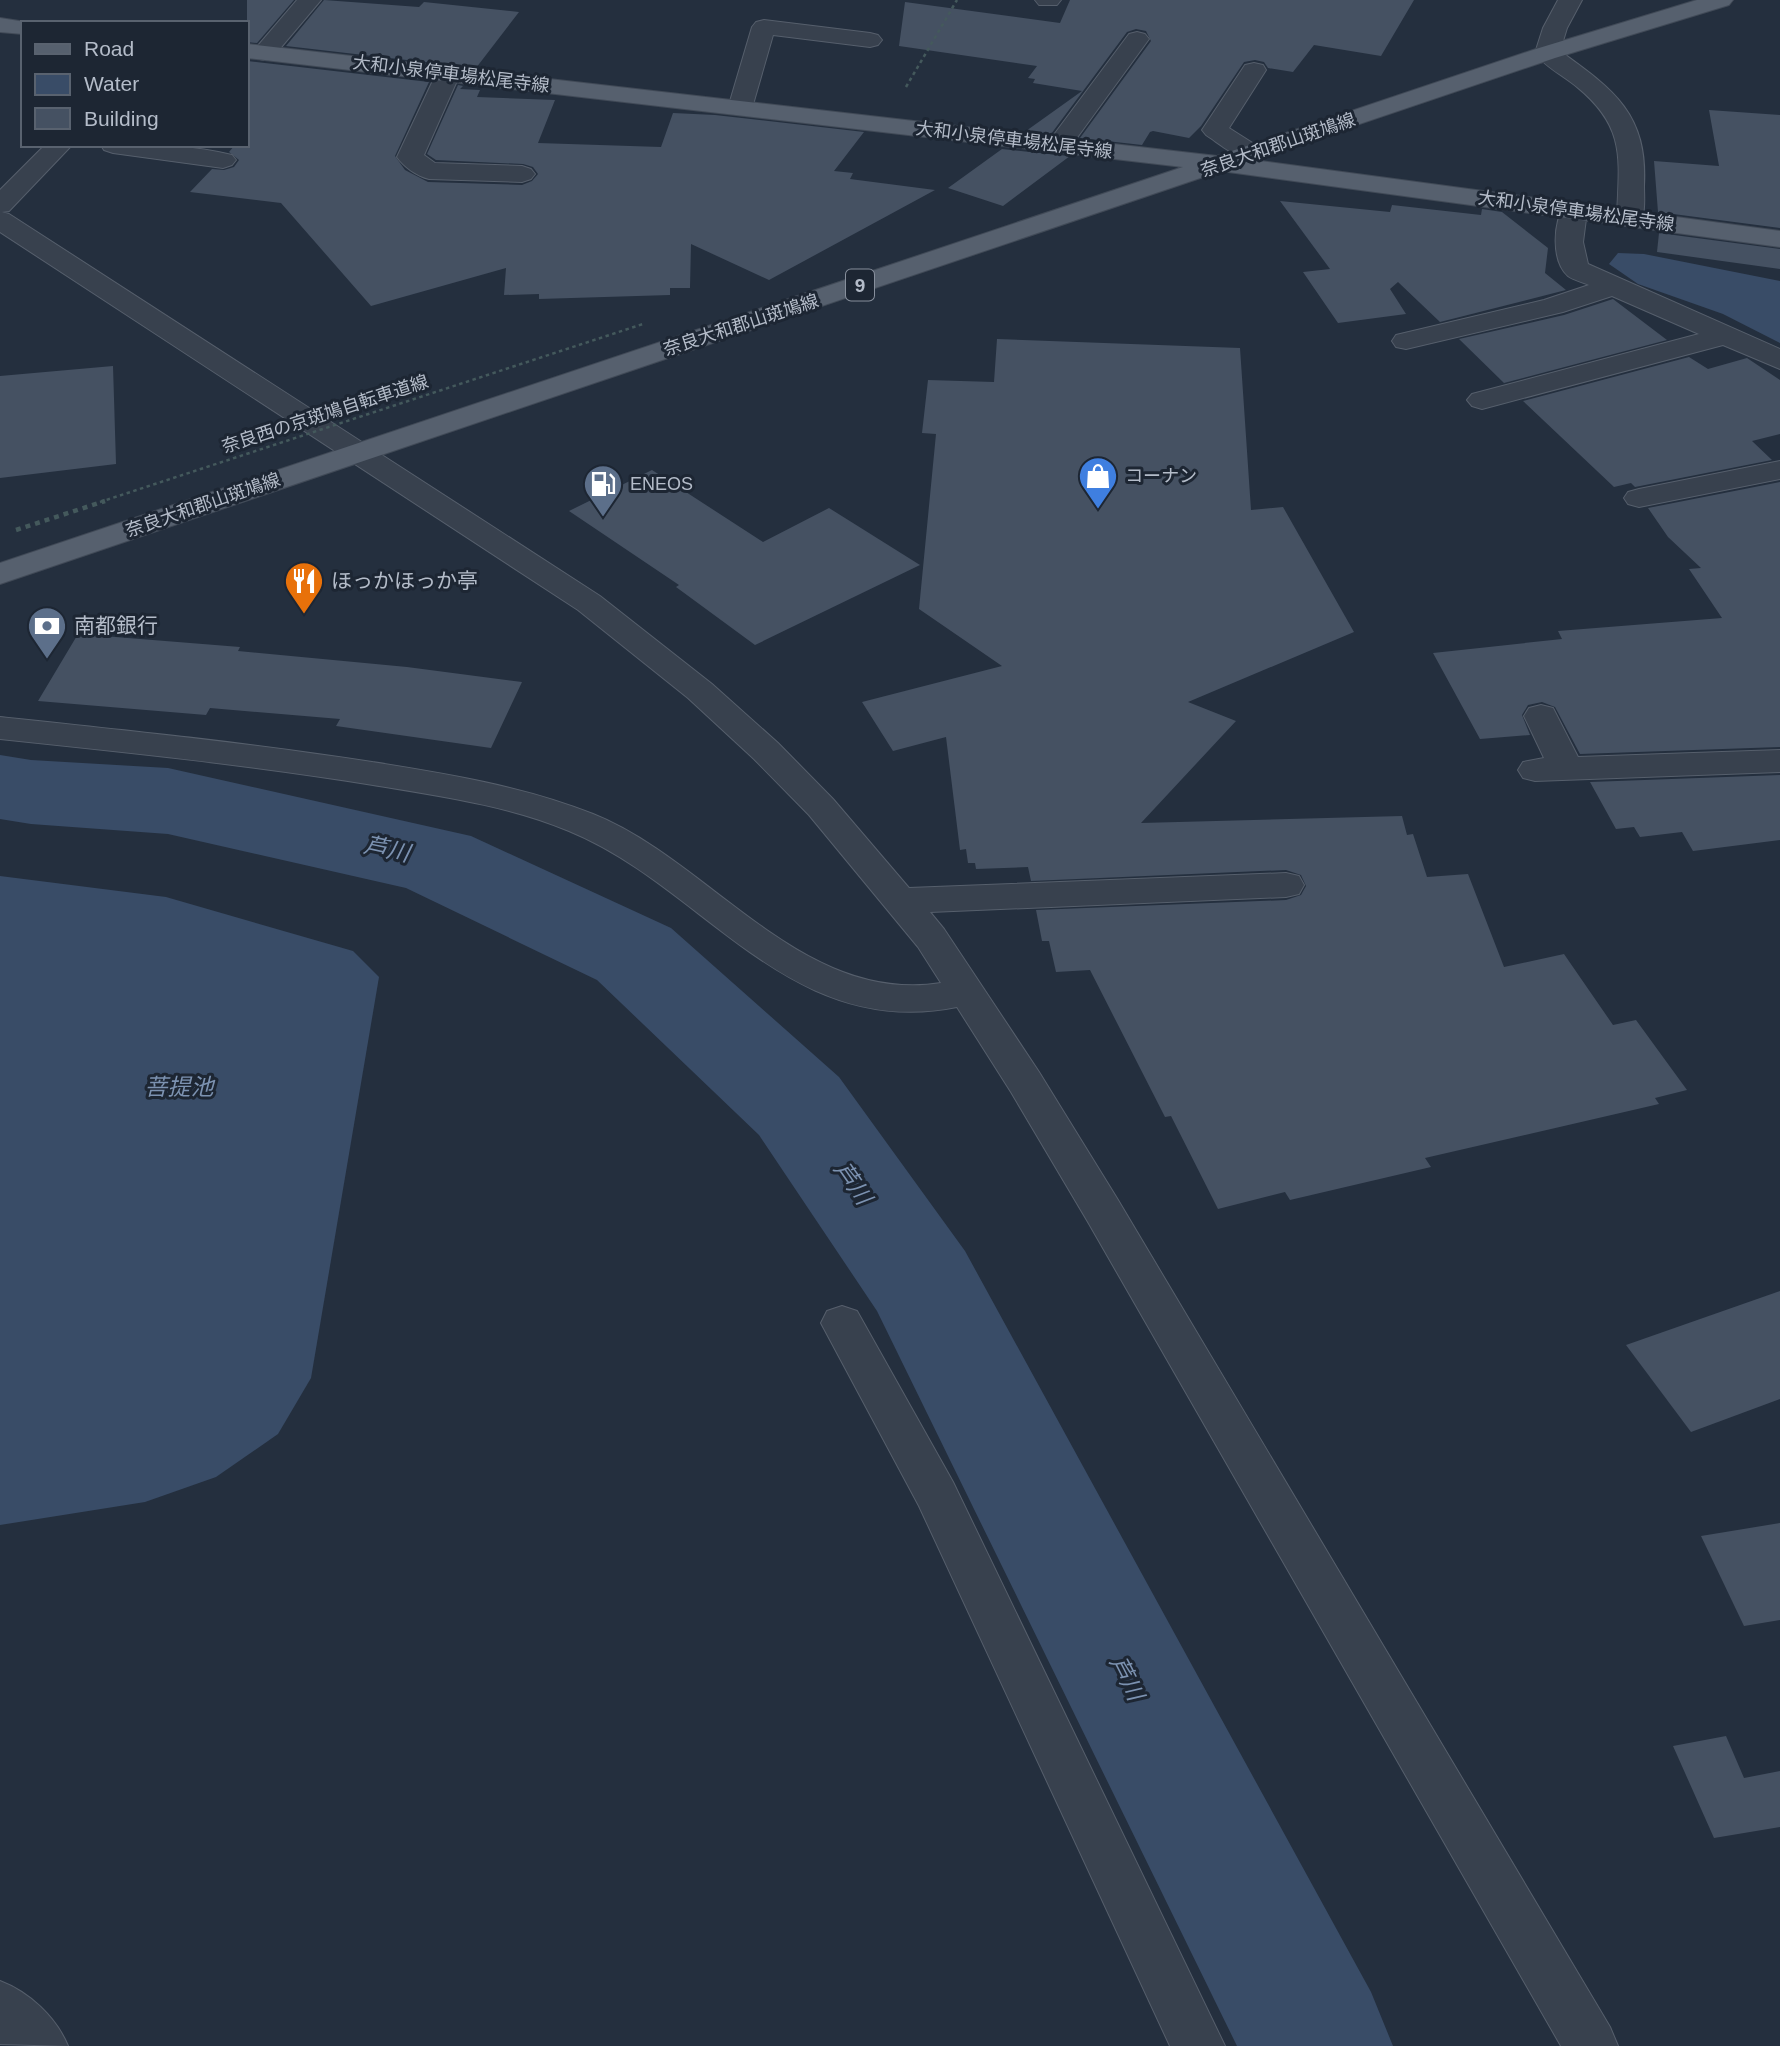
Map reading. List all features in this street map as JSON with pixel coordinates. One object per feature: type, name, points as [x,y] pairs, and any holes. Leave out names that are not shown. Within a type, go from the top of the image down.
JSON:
[{"type":"main road","name":"奈良大和郡山斑鳩線","points":[[0,574],[1547,53],[1721,0]]},
{"type":"main road","points":[[0,25],[21,27]]},
{"type":"main road","name":"大和小泉停車場松尾寺線","points":[[255,52],[1223,164],[1780,239]]},
{"type":"street","points":[[255,52],[309,0]]},
{"type":"street","points":[[1570,0],[1555,28],[1547,53],[1602,94],[1618,114],[1631,144],[1630,218]]},
{"type":"street","points":[[740,108],[765,27],[870,40]]},
{"type":"street","points":[[1059,145],[1137,39]]},
{"type":"street","points":[[1253,154],[1215,130],[1254,69]]},
{"type":"street","points":[[448,74],[410,157],[429,171],[522,174]]},
{"type":"street","points":[[0,205],[58,147]]},
{"type":"street","points":[[128,147],[223,160]]},
{"type":"street","points":[[1574,211],[1569,252],[1578,271],[1780,360]]},
{"type":"street","points":[[0,220],[589,603],[700,691],[766,751],[821,807],[931,938],[1103,1211],[1591,2046]]},
{"type":"street","points":[[1406,341],[1553,306],[1611,287]]},
{"type":"street","points":[[1482,400],[1724,336]]},
{"type":"street","points":[[1639,498],[1780,470]]},
{"type":"street","points":[[1541,716],[1551,769],[1672,762],[1780,761]]},
{"type":"street","points":[[0,728],[180,746],[310,763],[505,799],[604,833],[647,856],[759,945],[812,974],[865,995],[915,999],[966,992]]},
{"type":"street","points":[[901,901],[1286,884]]},
{"type":"street","points":[[842,1323],[937,1496],[1198,2046]]},
{"type":"street","points":[[0,2007],[41,2046]]},
{"type":"path","points":[[884,125],[957,0]]},
{"type":"path","name":"奈良西の京斑鳩自転車道線","points":[[16,530],[643,324]]},
{"type":"water","points":[[1618,253],[1644,254],[1780,281],[1780,343],[1723,314],[1638,284],[1609,264]]},
{"type":"water","name":"菩提池","points":[[0,876],[166,897],[353,951],[379,977],[311,1378],[278,1434],[216,1477],[145,1502],[0,1525]]},
{"type":"building","points":[[247,0],[294,0],[257,43],[248,42]]},
{"type":"building","points":[[324,0],[419,7],[424,2],[519,12],[476,68],[286,46]]},
{"type":"building","points":[[1070,0],[1414,0],[1381,56],[1314,45],[1293,72],[1268,68],[1264,62],[1255,60],[1244,62],[1201,126],[1189,138],[1153,131],[1142,145],[1080,138],[1151,41],[1146,31],[1136,29],[1127,32],[1051,134],[1026,131],[1082,91],[1033,83],[1035,79],[1028,78],[1037,66],[899,46],[905,2],[1060,23]]},
{"type":"building","points":[[248,61],[429,82],[395,156],[405,170],[428,182],[522,185],[532,181],[538,174],[533,167],[523,164],[436,160],[427,154],[458,85],[463,86],[460,89],[480,90],[477,97],[555,100],[538,143],[661,147],[673,113],[715,115],[864,132],[834,171],[853,173],[850,179],[935,190],[769,280],[691,244],[690,288],[670,288],[670,295],[539,299],[539,294],[504,295],[506,268],[371,306],[281,203],[190,192],[212,169],[234,167],[239,160],[229,152],[233,147],[248,147]]},
{"type":"building","points":[[1709,110],[1780,115],[1780,228],[1658,212],[1654,161],[1719,166]]},
{"type":"building","points":[[1002,149],[1070,156],[1003,206],[948,188]]},
{"type":"building","points":[[1280,201],[1390,212],[1392,205],[1481,215],[1482,209],[1502,212],[1548,248],[1545,273],[1566,290],[1440,322],[1398,282],[1390,289],[1406,314],[1338,323],[1303,272],[1330,269]]},
{"type":"building","points":[[1659,233],[1780,249],[1780,269],[1657,252]]},
{"type":"building","points":[[1613,299],[1667,340],[1504,383],[1459,339],[1564,315]]},
{"type":"building","points":[[997,339],[1240,348],[1251,510],[1283,507],[1354,632],[1188,702],[1236,721],[1141,823],[1402,816],[1407,835],[1413,834],[1427,877],[1468,874],[1504,967],[1564,954],[1613,1025],[1636,1020],[1687,1090],[1655,1098],[1659,1104],[1425,1158],[1431,1167],[1290,1200],[1285,1192],[1218,1209],[1171,1116],[1165,1117],[1090,970],[1056,972],[1049,941],[1042,941],[1036,910],[1286,900],[1301,895],[1306,886],[1301,875],[1286,870],[1031,881],[1028,867],[976,869],[975,863],[968,863],[966,849],[960,850],[946,737],[893,751],[862,702],[1002,666],[919,609],[936,434],[922,433],[928,380],[994,382]]},
{"type":"building","points":[[1689,357],[1708,369],[1747,358],[1780,380],[1780,434],[1752,441],[1772,460],[1635,487],[1631,483],[1614,487],[1523,401]]},
{"type":"building","points":[[113,366],[116,464],[0,478],[0,376]]},
{"type":"building","points":[[652,470],[763,542],[829,508],[920,565],[755,645],[676,587],[679,585],[569,511]]},
{"type":"building","points":[[1780,482],[1780,747],[1580,754],[1555,707],[1542,702],[1528,705],[1522,715],[1530,735],[1480,739],[1433,653],[1562,639],[1558,631],[1722,618],[1689,569],[1701,568],[1668,537],[1648,508]]},
{"type":"building","points":[[78,634],[240,647],[238,651],[407,667],[522,682],[491,748],[336,726],[340,719],[210,708],[206,715],[38,701]]},
{"type":"building","points":[[1780,775],[1780,840],[1693,851],[1682,832],[1640,837],[1634,827],[1616,829],[1590,782]]},
{"type":"building","points":[[1780,1291],[1780,1399],[1691,1432],[1626,1345]]},
{"type":"building","points":[[1780,1523],[1780,1620],[1744,1626],[1701,1536]]},
{"type":"building","points":[[1726,1736],[1744,1778],[1780,1771],[1780,1827],[1714,1838],[1673,1746]]},
{"type":"waterway","name":"芦川","points":[[0,787],[31,792],[168,801],[435,860],[634,954],[799,1106],[923,1284],[1317,2046]]},
{"type":"place","name":"コーナン","points":[[1098,510]]},
{"type":"place","name":"ENEOS","points":[[603,518]]},
{"type":"place","name":"ほっかほっか亭","points":[[304,615]]},
{"type":"place","name":"南都銀行","points":[[47,660]]}]
